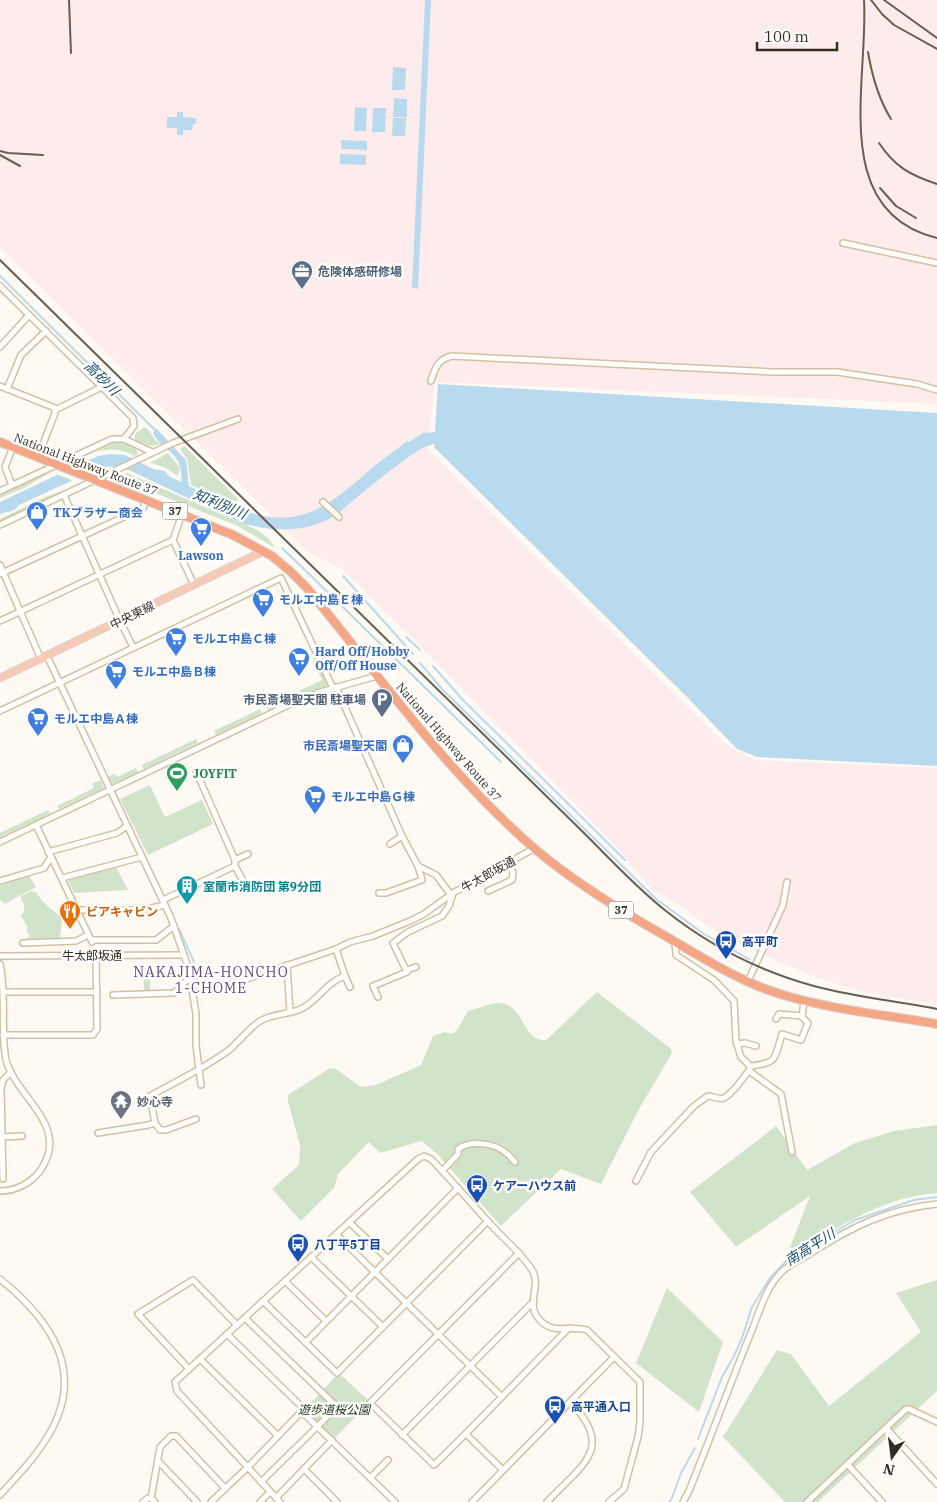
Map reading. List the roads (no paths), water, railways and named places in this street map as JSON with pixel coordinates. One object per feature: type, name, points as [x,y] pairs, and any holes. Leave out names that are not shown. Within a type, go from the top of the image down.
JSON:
[{"type":"highway","name":"National Highway Route 37","points":[[0,442],[233,535],[272,556],[299,579],[377,676],[493,810],[567,874],[606,901],[708,962],[775,993],[804,1001],[937,1024]]},
{"type":"main road","name":"中央東線","points":[[0,678],[264,551]]},
{"type":"street","points":[[843,243],[937,263]]},
{"type":"street","points":[[0,286],[135,422],[124,439]]},
{"type":"street","points":[[0,347],[29,315]]},
{"type":"street","points":[[7,389],[21,355],[46,331]]},
{"type":"street","points":[[431,381],[435,368],[440,361],[445,357],[452,356],[773,372],[837,372],[917,384],[937,390]]},
{"type":"street","points":[[0,386],[56,410]]},
{"type":"street","points":[[38,457],[56,410],[102,387]]},
{"type":"street","points":[[0,525],[152,452],[238,419]]},
{"type":"street","points":[[0,491],[112,438],[124,439],[152,452]]},
{"type":"street","points":[[12,485],[5,467],[13,447]]},
{"type":"street","points":[[64,495],[133,647]]},
{"type":"street","points":[[2,573],[143,508],[146,500]]},
{"type":"street","points":[[323,502],[339,517]]},
{"type":"street","points":[[182,514],[173,540],[194,586]]},
{"type":"street","points":[[0,621],[173,540]]},
{"type":"street","points":[[0,566],[20,611],[60,683],[174,926],[190,977],[196,1014],[196,1045],[200,1085]]},
{"type":"street","points":[[0,710],[281,578],[335,688],[402,836],[418,866],[422,880],[386,893],[380,893]]},
{"type":"street","points":[[0,842],[297,701],[377,676]]},
{"type":"street","points":[[196,771],[246,888]]},
{"type":"street","points":[[36,825],[92,941],[156,940],[174,926]]},
{"type":"street","points":[[0,881],[44,868],[50,854],[116,833],[127,826]]},
{"type":"street","points":[[390,844],[402,836]]},
{"type":"street","name":"牛太郎坂通","points":[[336,949],[424,914],[452,894],[535,848]]},
{"type":"street","points":[[235,860],[248,854]]},
{"type":"street","points":[[62,878],[142,856]]},
{"type":"street","points":[[488,890],[512,880],[513,872],[508,863]]},
{"type":"street","points":[[76,910],[142,910],[164,902],[235,866]]},
{"type":"street","points":[[387,948],[408,932],[442,916],[449,906],[452,894],[436,875],[418,866]]},
{"type":"street","points":[[748,981],[783,905],[786,882]]},
{"type":"street","points":[[22,943],[76,941],[88,935]]},
{"type":"street","points":[[675,942],[676,955],[708,976],[734,1001],[737,1044],[741,1057],[750,1068],[781,1094],[792,1152]]},
{"type":"street","points":[[393,943],[407,970]]},
{"type":"street","points":[[190,977],[201,989],[211,990],[336,949],[350,987]]},
{"type":"street","points":[[3,1035],[93,1035],[97,1029],[96,955]]},
{"type":"street","name":"牛太郎坂通","points":[[0,956],[184,955]]},
{"type":"street","points":[[0,964],[3,992],[3,1059],[43,1118],[48,1133],[48,1149],[43,1166],[32,1179],[17,1188],[0,1190]]},
{"type":"street","points":[[287,965],[290,1012]]},
{"type":"street","points":[[378,997],[372,986],[416,966]]},
{"type":"street","points":[[196,1119],[166,1130],[160,1130],[155,1123],[150,1096],[199,1069],[230,1049],[261,1020],[304,1007],[326,987],[346,976]]},
{"type":"street","points":[[113,995],[174,993],[190,977]]},
{"type":"street","points":[[3,992],[96,992]]},
{"type":"street","points":[[802,1016],[804,1001]]},
{"type":"street","points":[[636,1181],[651,1152],[694,1106],[708,1096],[725,1098],[750,1068],[769,1064],[775,1059],[782,1034],[801,1040],[808,1023],[802,1016],[779,1014],[776,1019]]},
{"type":"street","points":[[737,1044],[745,1043],[756,1046]]},
{"type":"street","points":[[3,1179],[1,1136],[2,1084],[11,1072]]},
{"type":"street","points":[[98,1133],[155,1123]]},
{"type":"street","points":[[1,1136],[22,1136]]},
{"type":"street","points":[[442,1171],[458,1154],[458,1149],[468,1144],[486,1144],[505,1152],[515,1162]]},
{"type":"street","points":[[332,1440],[278,1500],[177,1391],[175,1382],[421,1156],[428,1157],[519,1253],[535,1276],[536,1282],[532,1303],[542,1322],[555,1329],[582,1328],[587,1330],[640,1382],[638,1437],[624,1489],[609,1502]]},
{"type":"street","points":[[306,1342],[458,1188]]},
{"type":"street","points":[[683,1502],[755,1323],[771,1285],[778,1276],[793,1264],[834,1238],[868,1221],[894,1212],[937,1204]]},
{"type":"street","points":[[263,1301],[337,1374],[488,1221]]},
{"type":"street","points":[[349,1222],[388,1259]]},
{"type":"street","points":[[336,1234],[501,1396]]},
{"type":"street","points":[[519,1253],[370,1403],[434,1465],[569,1328]]},
{"type":"street","points":[[311,1257],[383,1327]]},
{"type":"street","points":[[0,1279],[33,1308],[47,1326],[59,1352],[64,1379],[60,1409],[51,1430],[34,1456],[0,1495]]},
{"type":"street","points":[[189,1369],[138,1314],[193,1280],[237,1325]]},
{"type":"street","points":[[285,1281],[326,1321]]},
{"type":"street","points":[[402,1435],[532,1303]]},
{"type":"street","points":[[245,1318],[334,1407],[317,1427],[261,1482]]},
{"type":"street","points":[[227,1334],[303,1408],[302,1411],[317,1427],[395,1502]]},
{"type":"street","points":[[472,1502],[614,1357]]},
{"type":"street","points":[[200,1359],[278,1436]]},
{"type":"street","points":[[547,1502],[585,1464],[591,1449],[592,1437],[588,1423],[570,1402]]},
{"type":"street","points":[[809,1501],[906,1410],[909,1409],[937,1422]]},
{"type":"street","points":[[211,1502],[302,1411]]},
{"type":"street","points":[[886,1428],[937,1484]]},
{"type":"street","points":[[466,1434],[503,1470]]},
{"type":"street","points":[[144,1502],[148,1498],[153,1500],[161,1444],[171,1436],[176,1436],[225,1488]]},
{"type":"street","points":[[370,1478],[388,1460]]},
{"type":"street","points":[[158,1461],[197,1502]]},
{"type":"street","points":[[848,1464],[882,1502]]},
{"type":"street","points":[[304,1469],[337,1502]]},
{"type":"street","points":[[260,1502],[270,1492]]},
{"type":"water","points":[[425,0],[431,0],[418,289],[412,288]]},
{"type":"water","points":[[393,67],[406,68],[405,90],[392,90]]},
{"type":"water","points":[[394,98],[407,99],[407,117],[393,117]]},
{"type":"water","points":[[355,107],[367,108],[366,131],[354,131]]},
{"type":"water","points":[[373,108],[386,108],[385,132],[372,132]]},
{"type":"water","points":[[177,112],[183,112],[183,117],[196,118],[196,124],[193,124],[192,130],[183,130],[183,135],[177,135],[177,128],[167,128],[167,117],[177,117]]},
{"type":"water","points":[[393,118],[406,118],[405,136],[392,136]]},
{"type":"water","points":[[341,140],[367,141],[367,150],[341,149]]},
{"type":"water","points":[[340,154],[366,155],[366,165],[340,164]]},
{"type":"water","name":"知利別川","points":[[438,384],[937,413],[937,766],[757,757],[737,749],[688,698],[434,447],[435,444],[414,453],[379,479],[343,510],[327,520],[295,529],[262,528],[241,523],[131,471],[113,467],[95,470],[19,505],[13,511],[0,514],[0,502],[98,456],[109,454],[125,455],[153,469],[165,471],[170,477],[182,482],[178,461],[155,437],[153,432],[157,429],[186,460],[189,486],[242,510],[263,516],[281,518],[297,516],[327,504],[407,441],[409,442],[423,433],[435,432]]},
{"type":"waterway","name":"高砂川","points":[[0,276],[157,432]]},
{"type":"waterway","points":[[282,548],[305,570]]},
{"type":"waterway","points":[[306,571],[501,762]]},
{"type":"waterway","points":[[343,576],[413,654]]},
{"type":"waterway","points":[[406,637],[420,650]]},
{"type":"waterway","points":[[420,663],[443,690],[656,899],[704,934],[749,959]]},
{"type":"waterway","points":[[433,666],[463,700],[625,860]]},
{"type":"waterway","points":[[179,929],[194,962]]},
{"type":"waterway","name":"南高平川","points":[[698,1439],[722,1377],[742,1338],[752,1307],[770,1278],[787,1260],[855,1220],[914,1200],[937,1197]]},
{"type":"waterway","name":"南高平川","points":[[669,1502],[681,1473],[695,1448]]},
{"type":"railway","points":[[69,0],[71,53]]},
{"type":"railway","points":[[864,0],[861,104],[862,139],[867,172],[880,201],[903,224],[937,238]]},
{"type":"railway","points":[[871,0],[894,25],[937,49]]},
{"type":"railway","points":[[884,0],[937,38]]},
{"type":"railway","points":[[868,52],[876,87],[891,119]]},
{"type":"railway","points":[[879,143],[891,158],[904,169],[937,184]]},
{"type":"railway","points":[[0,151],[43,155]]},
{"type":"railway","points":[[0,155],[20,166]]},
{"type":"railway","points":[[880,188],[896,206],[916,218]]},
{"type":"railway","points":[[0,260],[625,874],[666,911],[718,946],[774,973],[829,990],[937,1009]]},
{"type":"place","name":"危険体感研修場","points":[[302,290]]},
{"type":"place","name":"TKブラザー商会","points":[[37,531]]},
{"type":"place","name":"Lawson","points":[[201,547]]},
{"type":"place","name":"モルエ中島Ｅ棟","points":[[263,618]]},
{"type":"place","name":"モルエ中島Ｃ棟","points":[[176,657]]},
{"type":"place","name":"Hard Off/Hobby Off/Off House","points":[[299,677]]},
{"type":"place","name":"モルエ中島Ｂ棟","points":[[116,690]]},
{"type":"place","name":"市民斎場聖天閣 駐車場","points":[[382,718]]},
{"type":"place","name":"モルエ中島Ａ棟","points":[[38,737]]},
{"type":"place","name":"市民斎場聖天閣","points":[[403,764]]},
{"type":"place","name":"JOYFIT","points":[[177,792]]},
{"type":"place","name":"モルエ中島Ｇ棟","points":[[315,815]]},
{"type":"place","name":"室蘭市消防団 第9分団","points":[[187,905]]},
{"type":"place","name":"ビアキャビン","points":[[70,930]]},
{"type":"place","name":"高平町","points":[[726,960]]},
{"type":"place","name":"妙心寺","points":[[121,1120]]},
{"type":"place","name":"ケアーハウス前","points":[[477,1204]]},
{"type":"place","name":"八丁平5丁目","points":[[298,1263]]},
{"type":"place","name":"高平通入口","points":[[555,1425]]},
{"type":"district","name":"NAKAJIMA-HONCHO 1-CHOME","points":[[211,980]]},
{"type":"park label","name":"遊歩道桜公園","points":[[334,1409]]}]
